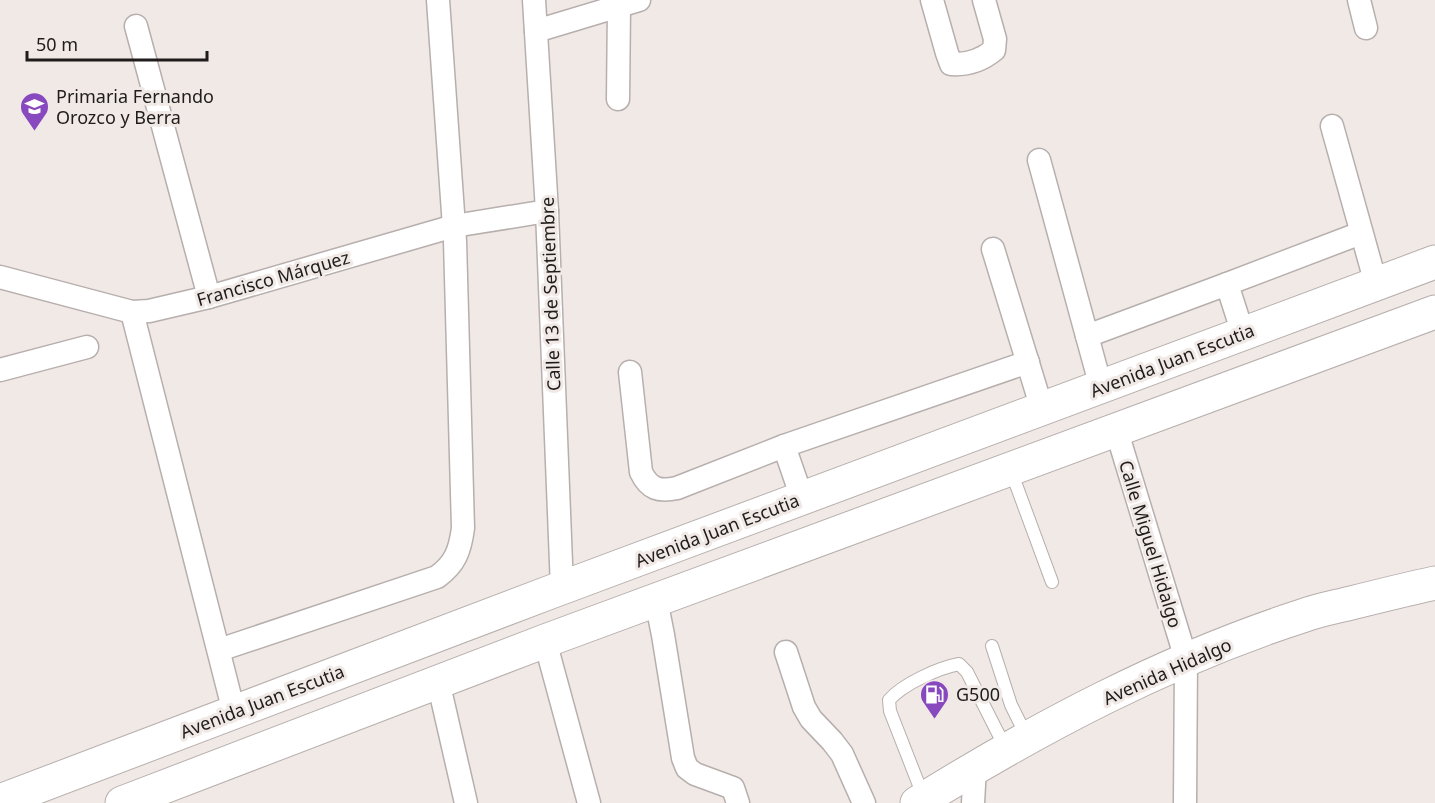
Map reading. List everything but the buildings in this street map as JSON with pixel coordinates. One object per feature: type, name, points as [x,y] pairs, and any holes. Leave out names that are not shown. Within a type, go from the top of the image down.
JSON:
[{"type":"main road","name":"Avenida Juan Escutia","points":[[0,801],[1435,262]]},
{"type":"main road","points":[[122,803],[544,641],[1435,312]]},
{"type":"main road","name":"Avenida Hidalgo","points":[[921,801],[975,767],[1079,711],[1186,659],[1303,615],[1435,583]]},
{"type":"street","points":[[219,650],[437,577],[448,569],[461,543],[463,528],[454,226],[438,0]]},
{"type":"street","name":"Calle 13 de Septiembre","points":[[534,0],[547,211],[562,588]]},
{"type":"street","points":[[932,0],[951,64],[963,64],[986,56],[994,50],[995,39],[984,0]]},
{"type":"street","points":[[1359,0],[1366,28]]},
{"type":"street","points":[[536,31],[629,3],[618,99]]},
{"type":"street","points":[[136,26],[209,297]]},
{"type":"street","points":[[1332,126],[1376,284]]},
{"type":"street","points":[[1040,160],[1101,387]]},
{"type":"street","name":"Francisco Márquez","points":[[0,277],[132,312],[149,311],[209,297],[454,226],[547,211]]},
{"type":"street","points":[[1087,336],[1361,232]]},
{"type":"street","points":[[993,249],[1042,409]]},
{"type":"street","points":[[1227,284],[1243,334]]},
{"type":"street","points":[[132,312],[234,712]]},
{"type":"street","points":[[0,370],[87,347]]},
{"type":"street","points":[[630,372],[641,472],[645,481],[665,491],[784,446],[1028,362]]},
{"type":"street","name":"Calle Miguel Hidalgo","points":[[1116,429],[1186,659],[1185,803]]},
{"type":"street","points":[[784,446],[802,498]]},
{"type":"street","points":[[656,600],[683,758],[687,768],[695,774],[733,788],[738,803]]},
{"type":"street","points":[[544,641],[589,803]]},
{"type":"street","points":[[786,652],[804,707],[811,719],[842,754],[864,803]]},
{"type":"street","points":[[438,681],[466,803]]},
{"type":"street","points":[[973,803],[975,767]]},
{"type":"lane","points":[[1010,468],[1052,582]]},
{"type":"lane","points":[[992,646],[1011,705],[1018,744]]},
{"type":"lane","points":[[921,801],[890,711],[889,700],[897,691],[945,667],[958,664],[967,672],[1018,744]]},
{"type":"place","name":"Primaria Fernando Orozco y Berra","points":[[35,132]]},
{"type":"place","name":"G500","points":[[935,720]]}]
